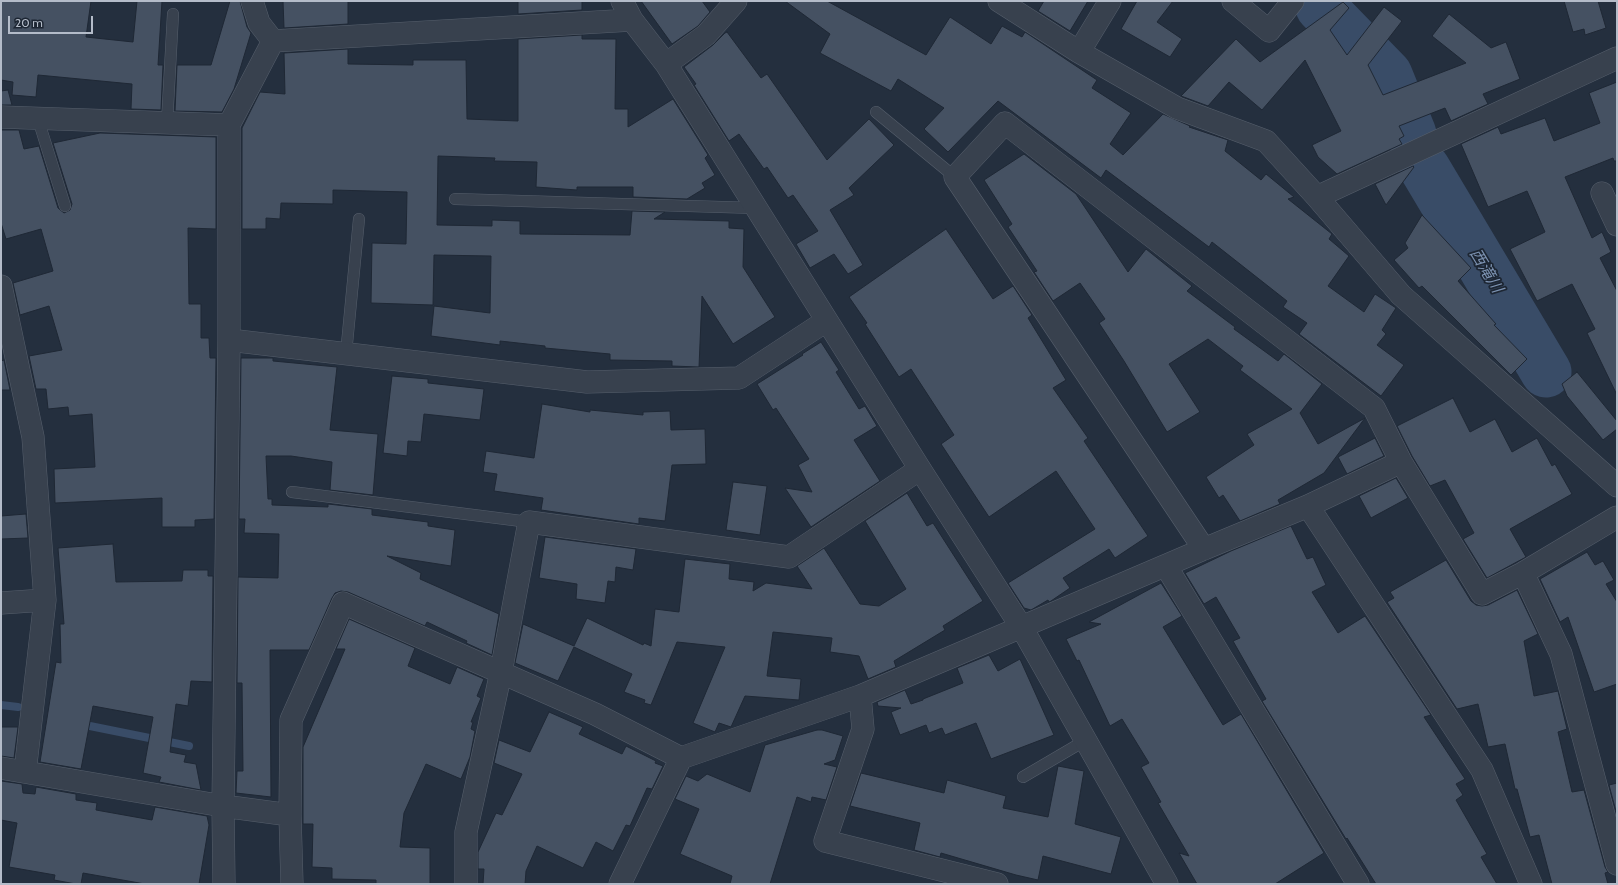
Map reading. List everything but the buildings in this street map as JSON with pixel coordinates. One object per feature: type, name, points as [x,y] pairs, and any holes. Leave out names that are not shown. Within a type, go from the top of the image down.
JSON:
[{"type":"street","points":[[252,1],[259,23],[273,41]]},
{"type":"street","points":[[622,1],[632,20],[666,64],[826,321],[1022,628],[1166,884]]},
{"type":"street","points":[[666,64],[706,35],[736,1]]},
{"type":"street","points":[[999,1],[1078,52],[1177,108],[1266,141],[1318,198],[1401,295],[1617,486]]},
{"type":"street","points":[[1078,52],[1110,1]]},
{"type":"street","points":[[1233,1],[1269,31],[1292,1]]},
{"type":"street","points":[[273,41],[632,20]]},
{"type":"street","points":[[224,884],[223,806],[229,340],[229,125],[273,41]]},
{"type":"street","points":[[1318,198],[1617,58]]},
{"type":"street","points":[[1,118],[229,125]]},
{"type":"street","points":[[1204,549],[955,177],[1005,123],[1374,408],[1401,462],[1482,594],[1524,573],[1617,516]]},
{"type":"street","points":[[1602,193],[1617,225]]},
{"type":"street","points":[[2,296],[33,437],[45,600],[25,772]]},
{"type":"street","points":[[229,340],[587,382],[738,378],[826,321]]},
{"type":"street","points":[[620,884],[681,758],[860,696],[1308,506],[1401,462]]},
{"type":"street","points":[[466,884],[466,832],[501,672],[529,522],[789,557],[920,469]]},
{"type":"street","points":[[1308,506],[1482,770],[1531,884]]},
{"type":"street","points":[[1166,566],[1358,884]]},
{"type":"street","points":[[1524,573],[1561,654],[1617,864]]},
{"type":"street","points":[[1,603],[45,600]]},
{"type":"street","points":[[292,884],[290,815],[291,720],[343,603],[595,714],[681,758]]},
{"type":"street","points":[[860,696],[863,729],[825,841],[997,884]]},
{"type":"street","points":[[1,768],[223,806],[290,815]]},
{"type":"lane","points":[[167,123],[173,14]]},
{"type":"lane","points":[[876,112],[955,177]]},
{"type":"lane","points":[[38,119],[65,206]]},
{"type":"lane","points":[[455,199],[755,208]]},
{"type":"lane","points":[[346,354],[359,219]]},
{"type":"lane","points":[[292,492],[529,522]]},
{"type":"lane","points":[[1023,777],[1086,740]]},
{"type":"waterway","name":"西滝川","points":[[1321,7],[1387,75],[1411,134]]},
{"type":"waterway","name":"西滝川","points":[[1425,169],[1546,372]]},
{"type":"waterway","points":[[1,705],[18,707]]},
{"type":"waterway","points":[[80,724],[189,746]]}]
